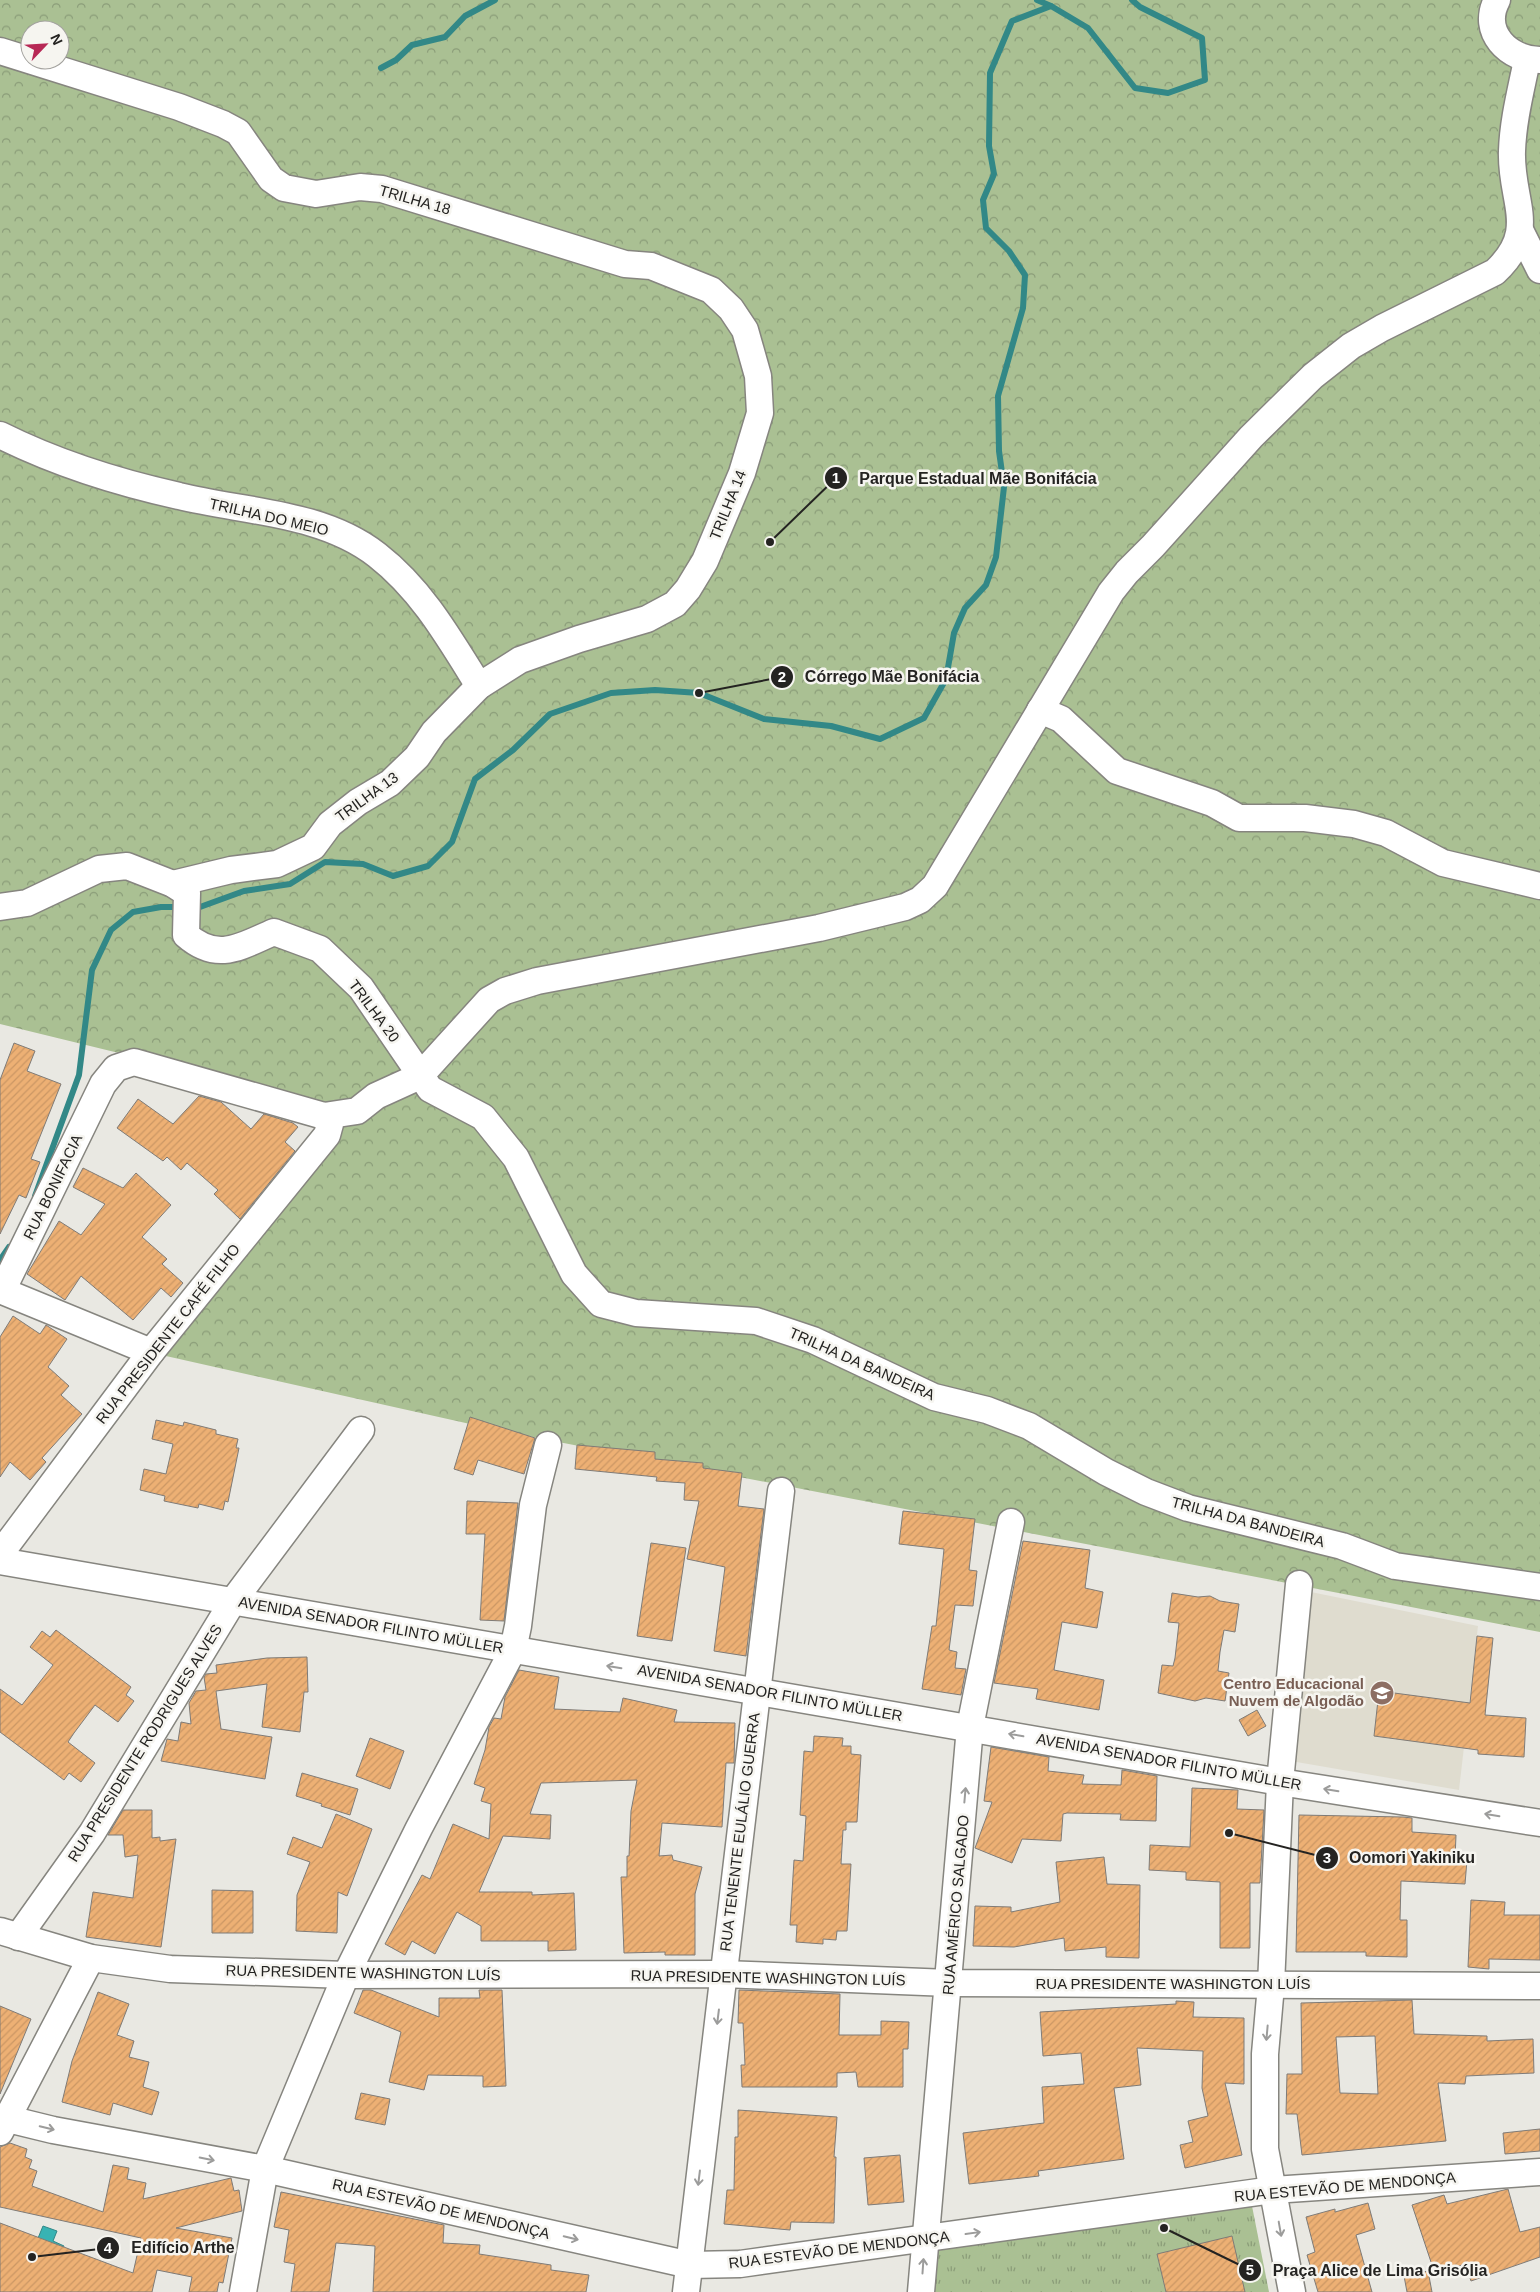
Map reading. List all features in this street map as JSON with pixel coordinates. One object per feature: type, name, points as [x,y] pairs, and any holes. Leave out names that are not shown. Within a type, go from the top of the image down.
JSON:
[{"type":"street","points":[[1497,0],[1492,20],[1496,34],[1508,50],[1533,60],[1514,126],[1512,153],[1521,232],[1540,270]]},
{"type":"street","name":"TRILHA 18","points":[[0,51],[179,107],[222,124],[238,132],[272,179],[284,188],[316,194],[360,187],[382,189],[625,264]]},
{"type":"street","points":[[324,1116],[357,1111],[376,1096],[420,1076],[477,1011],[505,991],[537,981],[819,928],[905,907],[920,900],[935,886],[1111,592],[1251,437],[1313,376],[1352,346],[1382,328],[1494,272],[1507,260],[1517,246],[1521,232]]},
{"type":"street","name":"TRILHA 14","points":[[479,686],[520,660],[647,619],[675,604],[688,589],[704,561],[742,473],[760,413],[758,376],[745,330],[731,309],[711,290],[651,266],[625,264]]},
{"type":"street","name":"TRILHA DO MEIO","points":[[0,435],[31,450],[91,474],[180,497],[309,523],[342,534],[376,554],[406,580],[431,610],[479,686]]},
{"type":"street","name":"TRILHA 13","points":[[180,888],[231,870],[277,864],[313,847],[330,824],[358,802],[390,783],[417,757],[434,732],[479,686]]},
{"type":"street","points":[[1040,710],[1061,719],[1117,771],[1212,803],[1239,818],[1305,818],[1354,824],[1386,833],[1443,863],[1540,886]]},
{"type":"street","points":[[0,907],[26,904],[99,869],[127,866],[180,888]]},
{"type":"street","name":"TRILHA 20","points":[[180,888],[186,921],[186,935],[198,945],[227,951],[274,932],[320,949],[361,988],[420,1076]]},
{"type":"street","name":"RUA BONIFACIA","points":[[1,1290],[103,1084],[116,1068],[134,1062],[324,1116]]},
{"type":"street","name":"TRILHA DA BANDEIRA","points":[[420,1076],[430,1089],[483,1117],[516,1158],[574,1274],[600,1304],[636,1313],[756,1321],[813,1340],[934,1397],[986,1410],[1029,1426],[1106,1472],[1146,1492],[1188,1508],[1342,1546],[1395,1566],[1540,1588]]},
{"type":"street","name":"RUA PRESIDENTE CAFÉ FILHO","points":[[0,1554],[150,1352],[327,1135],[330,1124],[324,1116]]},
{"type":"street","points":[[1,1290],[150,1352]]},
{"type":"street","name":"RUA PRESIDENTE RODRIGUES ALVES","points":[[9,1934],[92,1833],[233,1601],[361,1430]]},
{"type":"street","points":[[244,2292],[265,2170],[346,1975],[419,1828],[513,1650],[518,1626],[533,1505],[548,1445]]},
{"type":"street","name":"RUA TENENTE EULÁLIO GUERRA","points":[[686,2292],[781,1491]]},
{"type":"street","name":"RUA AMÉRICO SALGADO","points":[[921,2292],[970,1727],[1011,1522]]},
{"type":"street","name":"AVENIDA SENADOR FILINTO MÜLLER","points":[[0,1561],[1280,1782],[1540,1823]]},
{"type":"street","points":[[1292,2292],[1265,2149],[1266,2054],[1280,1782],[1299,1584]]},
{"type":"street","name":"RUA PRESIDENTE WASHINGTON LUÍS","points":[[9,1934],[91,1958],[170,1969],[346,1975],[723,1974],[949,1983],[1540,1986]]},
{"type":"street","points":[[2,2123],[91,1958]]},
{"type":"street","name":"RUA ESTEVÃO DE MENDONÇA","points":[[2,2123],[265,2170],[690,2265],[740,2264],[925,2240],[1273,2190],[1540,2172]]},
{"type":"shaded area","name":"Centro Educacional Nuvem de Algodão","points":[[1306,1591],[1478,1626],[1459,1790],[1285,1760]]},
{"type":"green space","points":[[0,0],[1540,0],[1540,1632],[497,1430],[157,1354],[356,1111],[0,1024]]},
{"type":"green space","points":[[1242,2200],[1252,2206],[1269,2292],[928,2292],[935,2251]]},
{"type":"water","points":[[43,2226],[57,2231],[53,2241],[64,2246],[62,2252],[36,2243]]},
{"type":"building","points":[[14,1043],[35,1051],[27,1071],[61,1084],[31,1159],[40,1162],[26,1198],[19,1195],[0,1234],[0,1080]]},
{"type":"building","points":[[199,1096],[221,1102],[251,1129],[264,1114],[293,1123],[298,1127],[285,1142],[295,1151],[240,1219],[214,1194],[218,1190],[187,1163],[181,1170],[167,1157],[163,1161],[117,1128],[138,1099],[173,1124]]},
{"type":"building","points":[[83,1168],[123,1188],[136,1173],[171,1205],[142,1237],[167,1259],[162,1264],[183,1283],[171,1297],[161,1288],[133,1320],[81,1276],[65,1300],[27,1274],[59,1221],[81,1235],[105,1204],[73,1187]]},
{"type":"building","points":[[13,1316],[40,1334],[46,1325],[67,1339],[48,1367],[69,1386],[61,1395],[82,1414],[42,1458],[46,1462],[30,1480],[10,1462],[0,1477],[0,1337]]},
{"type":"building","points":[[470,1417],[535,1438],[524,1474],[478,1460],[473,1475],[454,1469]]},
{"type":"building","points":[[156,1420],[183,1426],[184,1422],[216,1430],[216,1434],[238,1439],[236,1448],[239,1448],[228,1502],[225,1501],[223,1510],[199,1504],[198,1508],[164,1501],[165,1496],[140,1490],[144,1469],[166,1474],[173,1444],[152,1439]]},
{"type":"building","points":[[577,1445],[655,1452],[655,1459],[703,1463],[703,1468],[742,1473],[738,1506],[764,1509],[746,1656],[714,1651],[725,1567],[687,1559],[699,1501],[684,1500],[685,1483],[656,1481],[657,1477],[575,1469]]},
{"type":"building","points":[[467,1501],[518,1503],[504,1621],[480,1620],[485,1534],[466,1534]]},
{"type":"building","points":[[903,1511],[975,1519],[969,1570],[977,1571],[973,1606],[955,1605],[949,1650],[957,1652],[955,1668],[966,1669],[961,1695],[922,1689],[932,1626],[936,1626],[944,1549],[899,1544]]},
{"type":"building","points":[[1023,1541],[1090,1550],[1085,1588],[1103,1592],[1097,1628],[1062,1622],[1054,1670],[1104,1680],[1099,1710],[1036,1699],[1038,1689],[994,1683]]},
{"type":"building","points":[[651,1543],[686,1548],[672,1641],[637,1636]]},
{"type":"building","points":[[1172,1593],[1198,1597],[1210,1596],[1220,1601],[1239,1604],[1235,1632],[1224,1630],[1220,1652],[1218,1671],[1229,1673],[1225,1701],[1206,1698],[1195,1701],[1158,1693],[1162,1665],[1173,1666],[1175,1658],[1179,1623],[1168,1622]]},
{"type":"building","points":[[56,1630],[131,1687],[126,1695],[134,1701],[118,1722],[95,1705],[68,1742],[95,1763],[81,1782],[69,1773],[64,1780],[0,1732],[0,1689],[22,1705],[53,1665],[30,1647],[42,1631],[50,1637]]},
{"type":"building","points":[[1477,1636],[1493,1638],[1485,1715],[1526,1718],[1524,1757],[1478,1754],[1478,1750],[1374,1736],[1379,1691],[1470,1703]]},
{"type":"building","points":[[307,1657],[308,1692],[304,1692],[300,1732],[262,1727],[267,1684],[216,1691],[221,1729],[272,1737],[265,1779],[161,1761],[167,1739],[178,1741],[181,1722],[191,1724],[189,1703],[196,1691],[206,1690],[204,1677],[206,1674],[217,1673],[216,1665],[267,1658]]},
{"type":"building","points":[[519,1670],[559,1677],[554,1709],[620,1712],[623,1698],[677,1710],[674,1722],[735,1723],[734,1763],[726,1763],[722,1827],[662,1823],[659,1856],[672,1855],[673,1860],[702,1867],[695,1894],[695,1955],[665,1955],[665,1952],[624,1953],[621,1877],[627,1877],[631,1811],[637,1780],[541,1783],[530,1814],[551,1815],[550,1839],[503,1836],[479,1892],[532,1892],[532,1895],[574,1893],[576,1950],[548,1951],[548,1941],[481,1941],[481,1926],[457,1912],[435,1954],[412,1941],[405,1955],[385,1944],[422,1875],[430,1879],[453,1824],[489,1839],[491,1804],[481,1801],[485,1788],[474,1784],[485,1750],[489,1727],[494,1718],[501,1719],[505,1697]]},
{"type":"building","points":[[1257,1710],[1266,1726],[1248,1736],[1239,1720]]},
{"type":"building","points":[[814,1736],[843,1738],[842,1746],[851,1746],[851,1754],[861,1755],[857,1822],[846,1822],[846,1830],[843,1830],[841,1864],[851,1864],[847,1931],[837,1931],[836,1940],[823,1939],[823,1944],[796,1942],[797,1925],[790,1925],[794,1860],[803,1861],[806,1816],[800,1815],[804,1751],[813,1752]]},
{"type":"building","points":[[370,1738],[404,1751],[390,1789],[356,1776]]},
{"type":"building","points":[[991,1747],[1049,1757],[1048,1771],[1084,1775],[1082,1784],[1121,1785],[1122,1770],[1157,1776],[1156,1821],[1120,1820],[1121,1814],[1067,1813],[1063,1814],[1061,1841],[1022,1839],[1012,1863],[975,1848],[992,1802],[984,1801]]},
{"type":"building","points":[[302,1773],[358,1789],[350,1815],[296,1796]]},
{"type":"building","points":[[1192,1788],[1238,1790],[1237,1809],[1264,1810],[1260,1883],[1250,1883],[1250,1948],[1220,1948],[1220,1882],[1186,1880],[1186,1872],[1149,1870],[1150,1845],[1190,1847]]},
{"type":"building","points":[[123,1810],[152,1810],[152,1838],[160,1837],[160,1841],[176,1839],[161,1947],[86,1937],[93,1892],[133,1898],[138,1855],[125,1857],[123,1835],[108,1835]]},
{"type":"building","points":[[336,1814],[372,1829],[347,1896],[338,1892],[337,1933],[296,1931],[297,1895],[310,1862],[287,1854],[293,1837],[322,1848]]},
{"type":"building","points":[[1299,1815],[1412,1818],[1412,1832],[1456,1835],[1455,1859],[1467,1860],[1465,1884],[1401,1881],[1400,1920],[1407,1920],[1407,1957],[1366,1956],[1366,1952],[1296,1952]]},
{"type":"building","points":[[1104,1857],[1107,1884],[1140,1885],[1139,1958],[1106,1957],[1106,1947],[1065,1951],[1064,1938],[1014,1947],[973,1946],[975,1906],[1011,1907],[1011,1912],[1060,1902],[1056,1862]]},
{"type":"building","points":[[212,1890],[253,1891],[253,1933],[212,1933]]},
{"type":"building","points":[[1471,1900],[1505,1902],[1504,1915],[1540,1915],[1540,1960],[1489,1959],[1489,1969],[1468,1967]]},
{"type":"building","points":[[363,1990],[371,1990],[439,2017],[439,1998],[480,1998],[479,1990],[502,1990],[506,2086],[483,2087],[483,2076],[428,2075],[424,2090],[389,2082],[401,2032],[354,2013]]},
{"type":"building","points":[[739,1990],[840,1994],[839,2035],[881,2035],[881,2021],[909,2022],[908,2049],[903,2049],[903,2087],[858,2087],[856,2072],[837,2073],[837,2087],[742,2087],[741,2065],[745,2065],[743,2023],[738,2023]]},
{"type":"building","points":[[98,1992],[129,2004],[117,2035],[134,2041],[129,2057],[149,2062],[143,2087],[159,2092],[152,2115],[113,2103],[110,2115],[62,2102],[72,2061]]},
{"type":"building","points":[[1412,2000],[1414,2034],[1487,2036],[1487,2041],[1533,2039],[1534,2073],[1466,2076],[1465,2084],[1438,2083],[1446,2141],[1302,2155],[1297,2114],[1286,2114],[1287,2074],[1302,2074],[1301,2003]],"holes":[[[1375,2036],[1378,2094],[1340,2093],[1336,2037]]]},
{"type":"building","points":[[1176,2001],[1194,2002],[1193,2017],[1244,2018],[1244,2084],[1225,2083],[1242,2155],[1185,2168],[1180,2145],[1193,2142],[1188,2121],[1208,2116],[1202,2088],[1203,2051],[1137,2048],[1141,2085],[1114,2088],[1124,2159],[1038,2171],[1039,2176],[969,2184],[963,2133],[1044,2123],[1042,2087],[1084,2084],[1081,2053],[1043,2056],[1040,2012],[1176,2004]]},
{"type":"building","points":[[0,2006],[31,2019],[0,2094]]},
{"type":"building","points":[[361,2093],[390,2099],[385,2125],[355,2119]]},
{"type":"building","points":[[738,2110],[837,2117],[834,2157],[836,2157],[834,2223],[791,2222],[790,2230],[724,2224],[727,2190],[734,2190],[735,2137],[738,2137]]},
{"type":"building","points":[[1540,2129],[1540,2151],[1505,2154],[1503,2133]]},
{"type":"building","points":[[10,2143],[27,2149],[25,2157],[32,2160],[29,2168],[37,2171],[32,2186],[103,2212],[113,2165],[129,2168],[127,2179],[146,2183],[143,2199],[231,2178],[234,2191],[239,2190],[242,2211],[176,2228],[232,2238],[223,2283],[219,2282],[217,2292],[189,2292],[192,2277],[157,2270],[152,2292],[0,2292],[0,2223],[133,2273],[141,2238],[0,2207],[0,2147]]},
{"type":"building","points":[[900,2155],[904,2202],[868,2205],[864,2158]]},
{"type":"building","points":[[1508,2189],[1520,2232],[1540,2227],[1540,2257],[1471,2281],[1465,2264],[1435,2274],[1412,2205],[1444,2195],[1447,2204]]},
{"type":"building","points":[[281,2192],[444,2225],[443,2243],[480,2245],[479,2254],[551,2265],[551,2270],[589,2275],[586,2292],[373,2292],[375,2246],[336,2243],[329,2292],[291,2292],[295,2264],[284,2262],[289,2230],[274,2227]]},
{"type":"building","points":[[1368,2203],[1375,2229],[1356,2235],[1372,2292],[1318,2292],[1307,2255],[1315,2252],[1306,2217],[1335,2209],[1335,2212]]},
{"type":"building","points":[[1232,2236],[1245,2292],[1166,2292],[1157,2254]]},
{"type":"building","points":[[1428,2271],[1432,2292],[1407,2292],[1404,2276]]},
{"type":"waterway","points":[[381,68],[396,60],[412,45],[445,37],[465,16],[495,0]]},
{"type":"waterway","points":[[1037,0],[1051,6]]},
{"type":"waterway","points":[[193,907],[200,907],[244,891],[290,884],[325,862],[363,864],[393,876],[428,866],[452,842],[475,779],[513,750],[550,714],[611,693],[655,690],[699,693],[764,719],[831,726],[880,739],[924,718],[946,679],[954,633],[965,608],[986,585],[996,557],[1004,487],[999,451],[998,396],[1023,308],[1025,275],[1009,251],[986,228],[983,200],[994,174],[989,146],[990,73],[1012,21],[1051,6],[1088,28],[1135,88],[1168,93],[1205,80],[1202,38],[1140,7],[1132,0]]},
{"type":"waterway","points":[[35,1196],[79,1075],[92,970],[111,930],[133,912],[161,907],[180,907]]},
{"type":"waterway","points":[[0,1260],[9,1247]]},
{"type":"place","name":"Parque Estadual Mãe Bonifácia","points":[[770,542]]},
{"type":"place","name":"Córrego Mãe Bonifácia","points":[[699,693]]},
{"type":"place","name":"Centro Educacional Nuvem de Algodão","points":[[1382,1693]]},
{"type":"place","name":"Oomori Yakiniku","points":[[1229,1833]]},
{"type":"place","name":"Praça Alice de Lima Grisólia","points":[[1164,2228]]},
{"type":"place","name":"Edifício Arthe","points":[[32,2257]]}]
